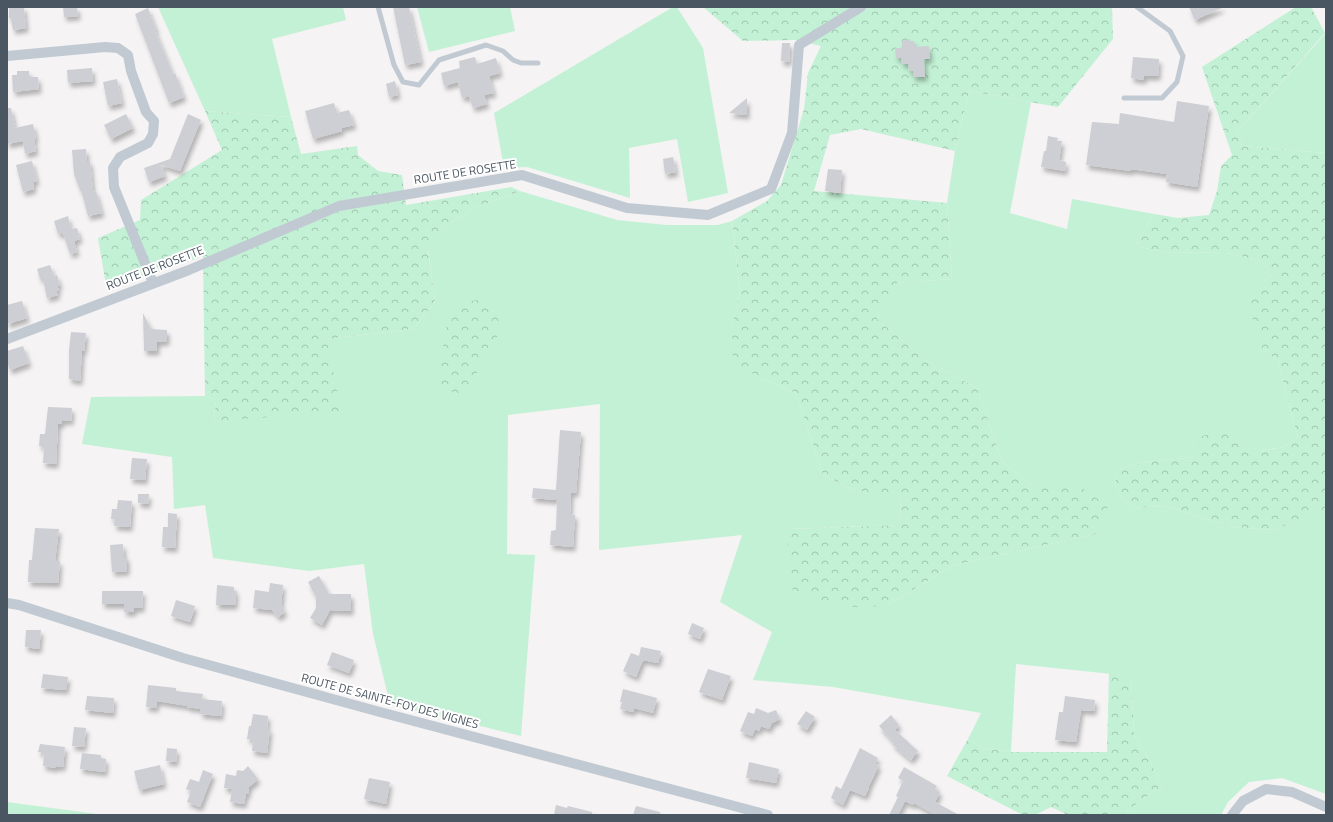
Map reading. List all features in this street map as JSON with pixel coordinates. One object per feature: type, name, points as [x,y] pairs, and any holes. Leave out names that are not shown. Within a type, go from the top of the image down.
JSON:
[{"type":"street","name":"ROUTE DE ROSETTE","points":[[7,339],[189,270],[339,206],[522,175],[627,208],[708,215],[771,189],[792,133],[799,46],[862,7]]},
{"type":"street","points":[[7,56],[105,47],[118,48],[128,55],[131,71],[146,112],[154,121],[153,134],[148,143],[120,157],[113,168],[114,187],[153,283]]},
{"type":"street","name":"ROUTE DE SAINTE-FOY DES VIGNES","points":[[7,602],[183,658],[768,815]]},
{"type":"street","points":[[1232,815],[1243,801],[1266,789],[1292,792],[1326,807]]},
{"type":"lane","points":[[378,7],[394,65],[403,82],[419,85],[439,60],[486,45],[503,51],[513,60],[520,63],[538,63]]},
{"type":"lane","points":[[1124,98],[1162,98],[1177,82],[1183,56],[1170,31],[1136,7]]},
{"type":"green space","points":[[158,7],[343,7],[346,20],[272,39],[291,117],[205,111]]},
{"type":"green space","points":[[417,7],[510,7],[515,31],[429,52]]},
{"type":"green space","points":[[673,7],[677,7],[703,48],[728,193],[688,202],[677,139],[629,148],[630,198],[527,167],[504,168],[494,113]]},
{"type":"green space","points":[[703,7],[1112,7],[1113,39],[1058,107],[969,91],[955,151],[861,129],[830,135],[814,191],[947,203],[952,279],[895,283],[877,319],[925,360],[977,388],[1002,462],[1035,488],[1082,488],[1108,506],[1100,533],[954,565],[886,606],[850,607],[793,593],[786,529],[900,525],[901,495],[856,491],[823,475],[796,393],[761,378],[733,363],[732,326],[740,292],[732,221],[767,201],[781,185],[804,109],[808,73],[821,46],[795,40],[743,41]]},
{"type":"green space","points":[[1296,7],[1311,7],[1325,33],[1237,132],[1242,146],[1326,153],[1326,506],[1322,512],[1272,530],[1233,527],[1166,506],[1131,508],[1116,489],[1115,470],[1147,462],[1194,457],[1202,436],[1222,431],[1261,451],[1284,447],[1298,437],[1278,361],[1261,347],[1253,321],[1250,296],[1259,285],[1271,276],[1262,261],[1226,253],[1165,252],[1135,246],[1154,214],[1178,218],[1209,215],[1217,191],[1221,166],[1232,155],[1202,67]]},
{"type":"green space","points":[[1326,33],[1326,153],[1242,146],[1237,132]]},
{"type":"green space","points":[[969,91],[1031,102],[1010,213],[1067,229],[1072,199],[1154,214],[1135,246],[1165,252],[1226,253],[1262,261],[1271,276],[1259,285],[1261,347],[1278,361],[1298,437],[1284,447],[1260,451],[1222,432],[1194,457],[1147,462],[1115,470],[1116,489],[1131,508],[1166,506],[1233,527],[1272,530],[1321,512],[1326,506],[1326,794],[1282,778],[1249,782],[1228,802],[1221,815],[1121,815],[1162,786],[1148,757],[1134,735],[1131,676],[1016,664],[1011,752],[982,748],[968,739],[981,713],[833,687],[753,680],[772,632],[720,602],[742,535],[599,550],[600,404],[508,415],[507,554],[535,555],[521,736],[390,704],[373,634],[364,564],[309,571],[213,558],[205,505],[174,509],[172,457],[82,444],[91,397],[205,396],[216,400],[214,421],[327,339],[413,329],[435,302],[428,249],[440,230],[474,208],[520,191],[617,220],[667,225],[718,225],[732,221],[740,292],[732,326],[761,378],[796,393],[823,475],[856,491],[901,494],[900,525],[786,529],[886,606],[954,565],[1100,533],[1082,488],[1035,488],[1002,462],[977,388],[925,360],[877,319],[894,283],[952,279],[947,203],[955,151]]},
{"type":"green space","points":[[205,111],[291,117],[301,154],[357,146],[358,155],[378,171],[402,175],[406,205],[511,187],[520,191],[474,208],[440,230],[428,250],[435,302],[413,329],[327,339],[341,412],[214,421],[216,400],[205,396],[203,256],[107,291],[98,238],[140,220],[141,200],[222,150]]},
{"type":"green space","points":[[481,299],[501,311],[498,335],[481,358],[470,397],[436,388],[450,306]]},
{"type":"green space","points":[[1109,673],[1131,676],[1134,735],[1148,757],[1162,786],[1121,815],[1068,815],[1051,807],[1035,815],[1023,815],[947,776],[968,739],[982,748],[1011,752],[1107,752]]},
{"type":"green space","points":[[7,802],[104,815],[7,815]]},
{"type":"building","points":[[9,7],[24,7],[26,28],[13,30],[11,19],[9,18]]},
{"type":"building","points":[[63,7],[77,7],[78,16],[64,17]]},
{"type":"building","points":[[393,7],[409,7],[421,62],[405,65]]},
{"type":"building","points":[[1189,7],[1224,7],[1195,20]]},
{"type":"building","points":[[148,8],[156,29],[155,30],[173,74],[175,73],[184,97],[169,103],[135,14]]},
{"type":"building","points":[[910,39],[910,41],[914,41],[915,47],[929,46],[930,59],[924,59],[925,77],[913,77],[913,71],[909,71],[908,64],[902,64],[901,58],[896,58],[895,48],[902,48],[902,41]]},
{"type":"building","points":[[782,43],[790,43],[789,62],[781,61]]},
{"type":"building","points":[[475,57],[477,64],[496,58],[500,73],[489,76],[494,93],[484,95],[487,104],[473,108],[469,96],[462,98],[458,82],[444,86],[441,73],[460,68],[459,61]]},
{"type":"building","points":[[1133,57],[1159,59],[1158,76],[1144,76],[1144,80],[1131,78]]},
{"type":"building","points":[[92,68],[93,81],[68,83],[67,70]]},
{"type":"building","points":[[17,71],[29,71],[29,77],[38,77],[39,89],[13,92],[12,75],[17,75]]},
{"type":"building","points":[[117,79],[122,103],[108,106],[103,82]]},
{"type":"building","points":[[395,81],[398,95],[389,97],[386,84]]},
{"type":"building","points":[[747,98],[747,115],[729,113]]},
{"type":"building","points":[[1177,101],[1209,106],[1197,187],[1166,182],[1167,174],[1086,165],[1092,122],[1119,124],[1120,113],[1174,122]]},
{"type":"building","points":[[334,103],[337,113],[349,110],[354,125],[341,128],[342,131],[313,139],[305,111]]},
{"type":"building","points":[[7,108],[11,108],[15,128],[33,124],[36,138],[34,139],[36,151],[25,154],[23,141],[7,144]]},
{"type":"building","points":[[126,114],[133,128],[111,139],[104,125]]},
{"type":"building","points":[[188,114],[201,120],[180,171],[161,165],[165,176],[149,182],[144,168],[170,159]]},
{"type":"building","points":[[1048,136],[1058,138],[1057,141],[1062,141],[1059,160],[1066,162],[1065,171],[1041,167],[1044,151],[1046,151]]},
{"type":"building","points":[[86,149],[87,161],[90,161],[93,192],[96,191],[102,213],[88,216],[81,190],[74,174],[72,150]]},
{"type":"building","points":[[673,157],[676,172],[665,174],[663,159]]},
{"type":"building","points":[[32,161],[37,181],[33,182],[34,189],[23,192],[16,165]]},
{"type":"building","points":[[828,169],[842,170],[840,193],[825,191]]},
{"type":"building","points":[[68,216],[71,229],[77,228],[80,239],[74,241],[77,252],[70,254],[63,233],[58,234],[54,221]]},
{"type":"building","points":[[50,265],[54,276],[57,275],[60,285],[57,286],[59,290],[56,291],[58,295],[47,298],[43,279],[40,279],[37,269]]},
{"type":"building","points":[[22,301],[27,318],[7,324],[7,305]]},
{"type":"building","points":[[143,313],[151,329],[167,330],[167,341],[157,342],[157,351],[144,351]]},
{"type":"building","points":[[71,332],[86,333],[84,351],[82,351],[80,381],[69,379],[69,350]]},
{"type":"building","points":[[23,346],[29,363],[10,370],[7,362],[7,351]]},
{"type":"building","points":[[48,407],[72,408],[71,421],[62,420],[62,424],[58,424],[56,464],[43,463],[44,446],[39,446],[40,434],[45,434]]},
{"type":"building","points":[[560,430],[581,432],[576,493],[571,492],[570,514],[575,515],[573,547],[550,545],[551,531],[556,530],[557,500],[532,498],[533,488],[556,490]]},
{"type":"building","points":[[132,458],[147,459],[145,480],[130,479]]},
{"type":"building","points":[[138,494],[149,494],[148,504],[138,503]]},
{"type":"building","points":[[118,500],[132,501],[130,527],[114,526],[115,519],[111,519],[112,509],[117,509]]},
{"type":"building","points":[[168,513],[177,514],[175,548],[162,547],[163,527],[168,527]]},
{"type":"building","points":[[35,528],[59,529],[55,561],[60,561],[58,583],[28,582],[29,560],[32,560]]},
{"type":"building","points":[[123,544],[124,557],[127,557],[127,571],[112,572],[110,545]]},
{"type":"building","points":[[319,576],[329,594],[351,594],[351,611],[330,610],[322,625],[310,618],[316,608],[316,597],[308,582]]},
{"type":"building","points":[[270,583],[283,585],[281,605],[285,612],[278,617],[272,610],[253,608],[255,590],[269,592]]},
{"type":"building","points":[[217,585],[234,587],[234,591],[236,591],[235,605],[216,605]]},
{"type":"building","points":[[102,591],[143,591],[142,608],[134,608],[134,612],[124,612],[124,604],[102,604]]},
{"type":"building","points":[[176,600],[195,606],[190,622],[171,616]]},
{"type":"building","points":[[692,623],[704,628],[700,639],[688,634]]},
{"type":"building","points":[[26,630],[41,630],[39,649],[25,647]]},
{"type":"building","points":[[641,647],[661,651],[658,663],[643,660],[636,677],[623,671],[631,653],[639,656]]},
{"type":"building","points":[[332,652],[354,660],[349,673],[327,665]]},
{"type":"building","points":[[708,669],[731,676],[722,700],[699,692]]},
{"type":"building","points":[[43,674],[68,677],[66,690],[41,688]]},
{"type":"building","points":[[148,685],[176,688],[176,691],[203,694],[202,699],[222,701],[221,716],[200,714],[201,709],[157,701],[156,708],[146,707]]},
{"type":"building","points":[[623,689],[657,698],[653,713],[634,708],[633,712],[620,709]]},
{"type":"building","points":[[87,696],[114,698],[113,713],[85,710]]},
{"type":"building","points":[[1065,696],[1095,700],[1094,711],[1081,710],[1076,742],[1055,740],[1059,712],[1063,712]]},
{"type":"building","points":[[756,708],[768,713],[776,710],[780,719],[772,723],[769,729],[761,726],[759,731],[755,729],[752,736],[740,731],[748,712],[754,714]]},
{"type":"building","points":[[806,711],[815,717],[807,730],[797,724]]},
{"type":"building","points":[[253,714],[268,716],[267,729],[270,729],[267,753],[252,751],[253,740],[247,739]]},
{"type":"building","points":[[891,715],[899,725],[895,730],[918,751],[911,760],[892,744],[894,743],[879,726]]},
{"type":"building","points":[[74,727],[86,728],[84,747],[72,746]]},
{"type":"building","points":[[40,744],[65,747],[63,767],[56,766],[56,768],[43,766],[44,753],[38,752]]},
{"type":"building","points":[[167,748],[177,749],[176,762],[166,761]]},
{"type":"building","points":[[860,748],[878,758],[875,764],[879,765],[865,796],[850,790],[843,805],[831,798],[836,786],[841,789]]},
{"type":"building","points":[[82,753],[101,755],[101,758],[106,759],[105,772],[80,769]]},
{"type":"building","points":[[749,762],[779,769],[776,783],[746,778]]},
{"type":"building","points":[[160,765],[164,784],[139,790],[134,771]]},
{"type":"building","points":[[248,766],[258,779],[249,787],[244,804],[230,802],[232,789],[224,788],[226,774],[236,776],[237,770],[243,771]]},
{"type":"building","points":[[904,767],[937,786],[935,789],[940,792],[935,802],[959,815],[936,815],[914,803],[913,805],[905,801],[898,815],[889,815],[898,797],[896,796],[903,781],[898,778]]},
{"type":"building","points":[[203,770],[213,774],[200,807],[187,802],[191,791],[186,789],[190,779],[199,782]]},
{"type":"building","points":[[369,778],[390,782],[386,804],[364,799]]},
{"type":"building","points":[[556,805],[567,808],[568,806],[592,812],[592,815],[554,815]]},
{"type":"building","points":[[636,806],[660,812],[660,815],[633,815]]}]
